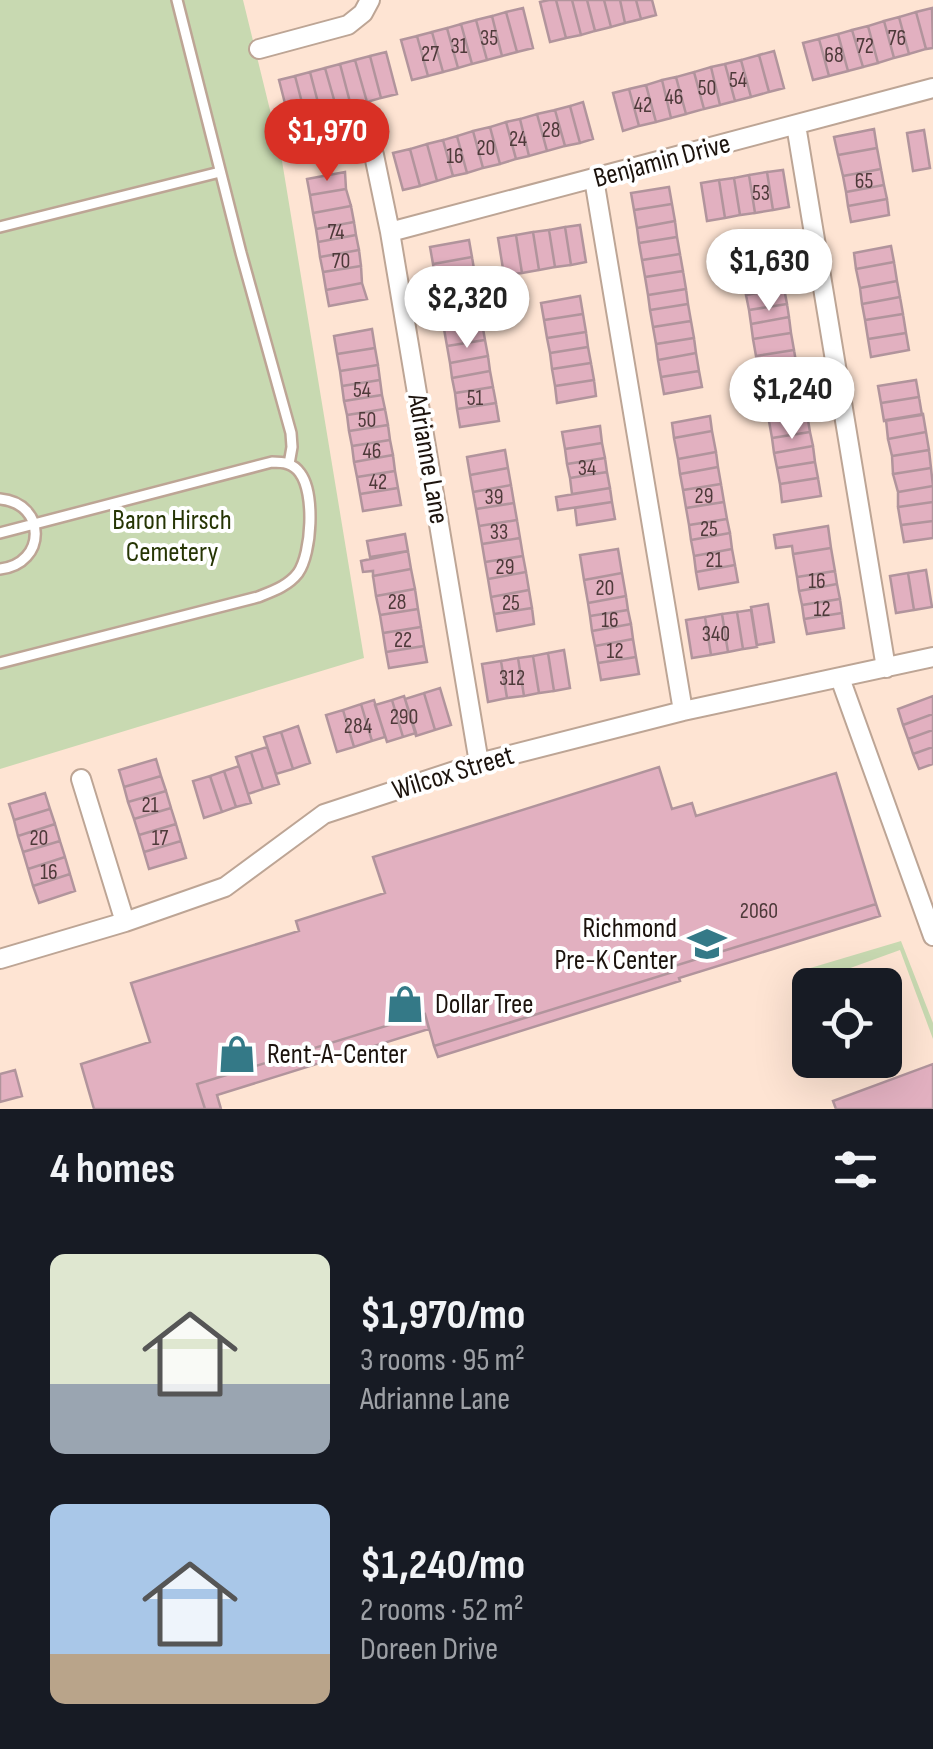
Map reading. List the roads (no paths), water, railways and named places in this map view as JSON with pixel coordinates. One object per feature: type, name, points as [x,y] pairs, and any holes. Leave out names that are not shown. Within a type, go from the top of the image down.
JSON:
[{"type":"street","points":[[259,49],[348,25],[370,0]]},
{"type":"street","name":"Benjamin Drive","points":[[390,232],[933,88]]},
{"type":"street","points":[[796,125],[886,668]]},
{"type":"street","name":"Adrianne Lane","points":[[374,155],[479,763]]},
{"type":"street","points":[[594,179],[682,711]]},
{"type":"street","name":"Wilcox Street","points":[[0,959],[224,888],[324,814],[479,763],[682,711],[933,658]]},
{"type":"street","points":[[840,678],[933,936]]},
{"type":"street","points":[[81,779],[126,922]]},
{"type":"lane","points":[[177,0],[291,433],[289,464]]},
{"type":"lane","points":[[0,227],[220,172]]},
{"type":"lane","points":[[0,533],[272,462],[289,464],[302,476],[310,511],[301,569],[278,589],[0,663]]},
{"type":"lane","points":[[0,499],[26,509],[34,524],[30,554],[14,566],[0,569]]},
{"type":"place","name":"Richmond Pre-K Center","points":[[707,944]]},
{"type":"place","name":"Dollar Tree","points":[[405,1004]]},
{"type":"place","name":"Rent-A-Center","points":[[237,1054]]},
{"type":"park label","name":"Baron Hirsch Cemetery","points":[[172,536]]}]
